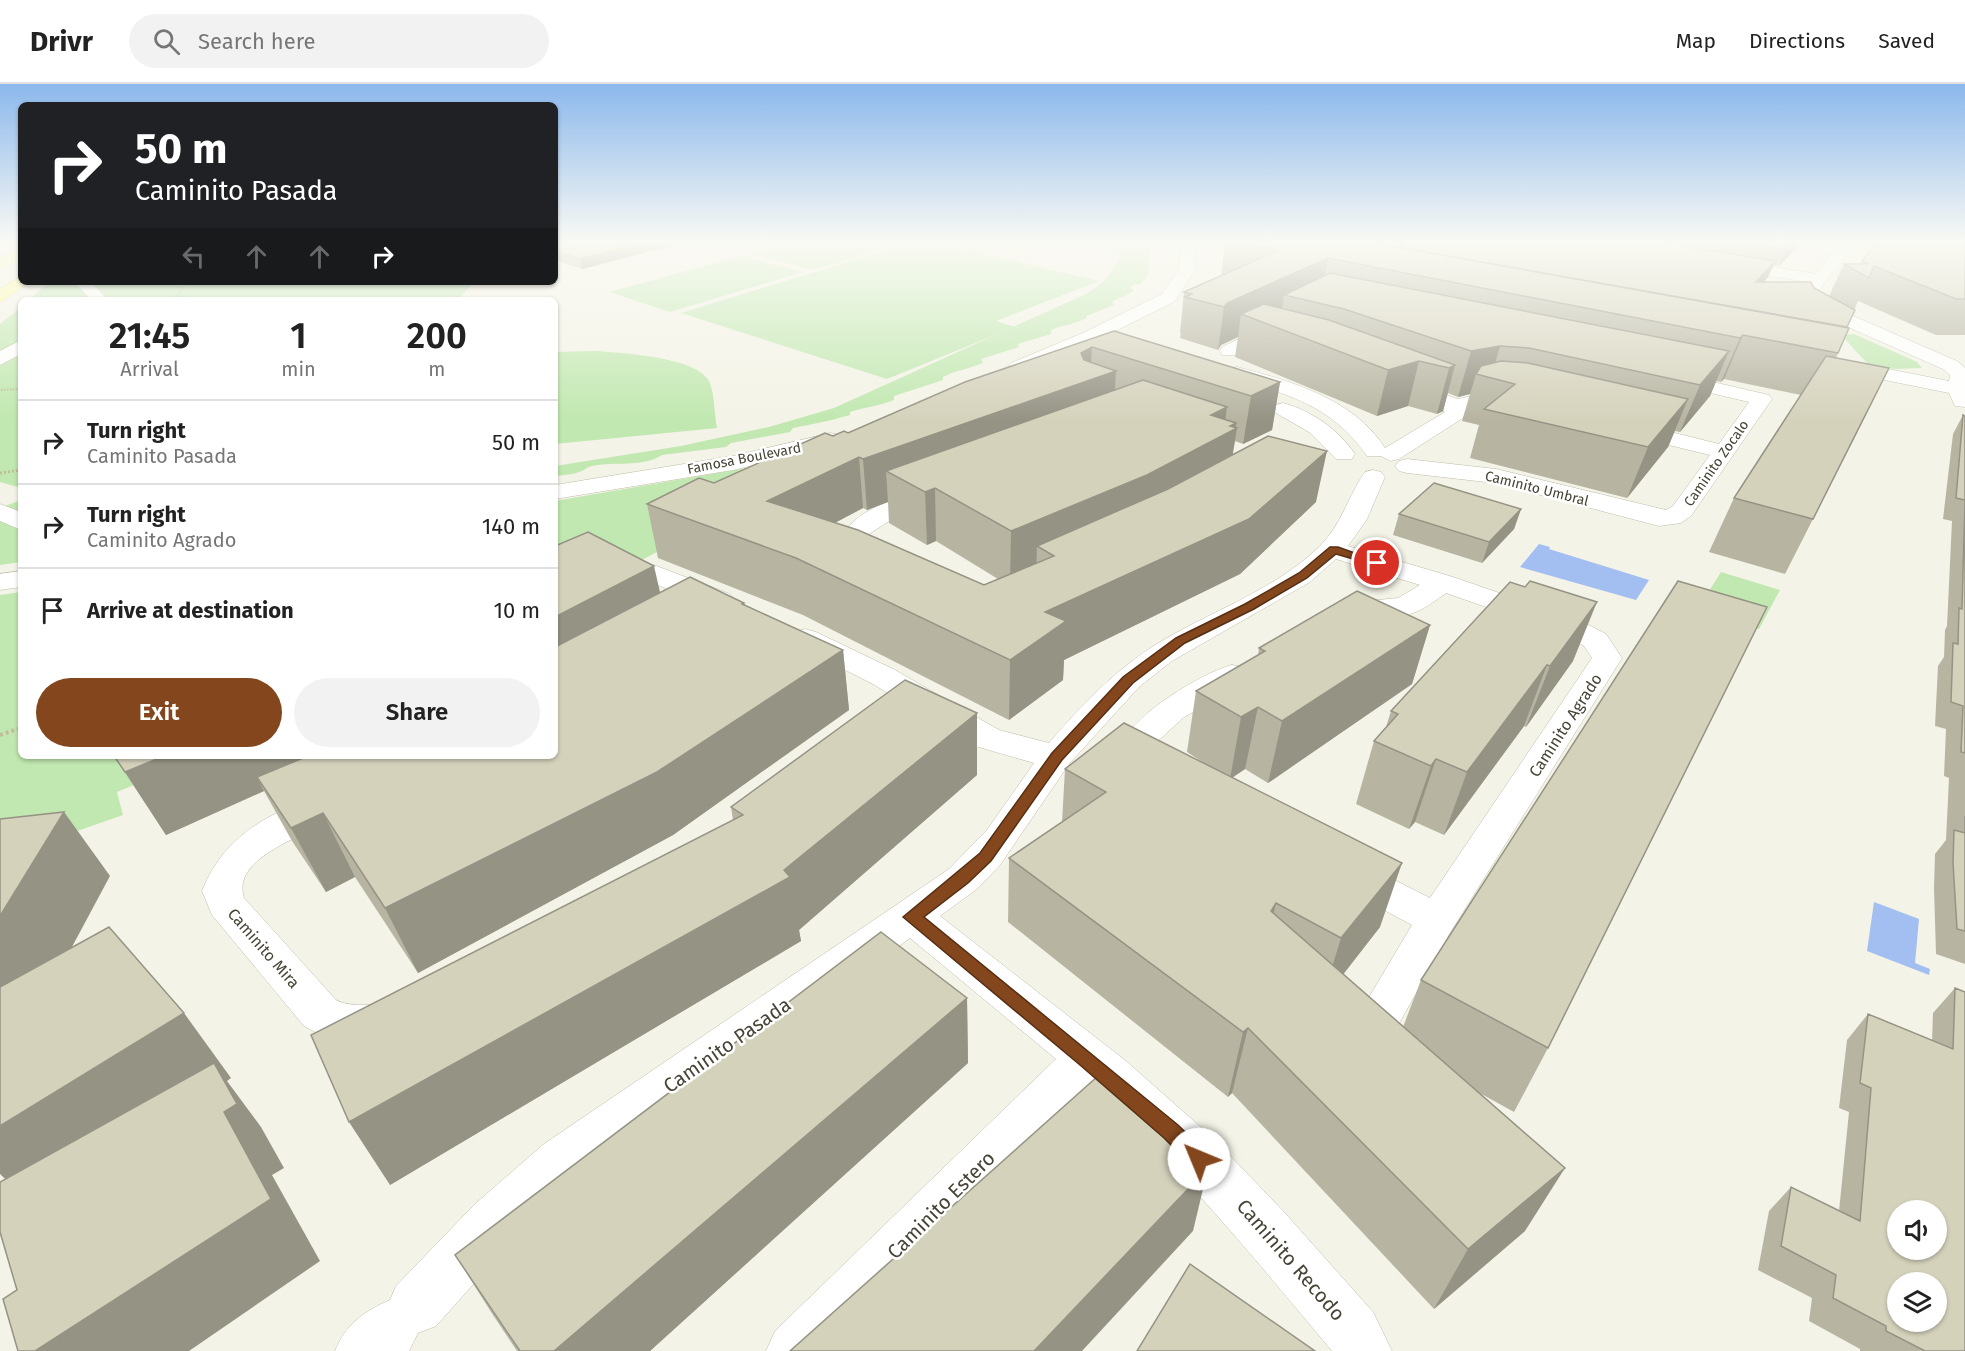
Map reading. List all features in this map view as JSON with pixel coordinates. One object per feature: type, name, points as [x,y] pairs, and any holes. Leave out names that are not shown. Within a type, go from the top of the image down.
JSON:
[{"type":"street","points":[[1005,373],[1069,346],[1162,301]]},
{"type":"street","points":[[1817,301],[1845,319],[1944,361],[1960,374],[1958,389],[1965,409]]},
{"type":"street","points":[[1225,369],[1255,338],[1290,319]]},
{"type":"street","points":[[1090,336],[1123,344]]},
{"type":"street","points":[[1255,338],[1277,344]]},
{"type":"street","points":[[1069,346],[1102,355]]},
{"type":"street","points":[[0,358],[18,348]]},
{"type":"street","points":[[1822,363],[1958,389]]},
{"type":"street","points":[[1225,369],[1302,417],[1365,461]]},
{"type":"street","points":[[1225,369],[1288,390],[1352,420],[1365,432],[1365,461]]},
{"type":"street","name":"Caminito Zocalo","points":[[1650,374],[1762,399],[1680,514],[1665,518]]},
{"type":"street","points":[[1392,380],[1455,406],[1494,399],[1532,405]]},
{"type":"street","points":[[1365,461],[1456,414],[1455,406]]},
{"type":"street","points":[[1611,424],[1724,452]]},
{"type":"street","name":"Famosa Boulevard","points":[[558,492],[732,463],[850,435]]},
{"type":"street","name":"Caminito Umbral","points":[[1365,461],[1496,476],[1637,514],[1665,518]]},
{"type":"street","name":"Caminito Pasada","points":[[391,1328],[494,1222],[562,1161],[963,879],[986,857],[1057,756],[1128,680],[1181,641],[1249,607],[1303,575],[1334,550],[1359,513],[1365,461]]},
{"type":"street","points":[[906,570],[866,552],[858,546],[854,534],[872,519],[953,488]]},
{"type":"street","points":[[0,511],[18,520]]},
{"type":"street","name":"Caminito Agrado","points":[[1334,550],[1443,583],[1573,628],[1595,639],[1607,658],[1437,920],[1381,1014]]},
{"type":"street","points":[[639,567],[737,607],[696,621]]},
{"type":"street","points":[[0,582],[18,579]]},
{"type":"street","points":[[1322,615],[1341,611],[1405,606],[1443,583]]},
{"type":"street","points":[[776,624],[884,677],[897,705],[1020,749],[1057,756]]},
{"type":"street","points":[[1181,786],[1145,764],[1140,755],[1144,736],[1159,721],[1255,659]]},
{"type":"street","name":"Caminito Mira","points":[[356,794],[264,836],[232,866],[222,891],[226,904],[320,1013],[340,1023],[354,1024],[392,1018],[416,1007]]},
{"type":"street","points":[[1325,861],[1437,920]]},
{"type":"street","name":"Caminito Recodo","points":[[912,917],[1087,1059],[1171,1131],[1241,1201],[1353,1332],[1363,1351]]},
{"type":"street","name":"Caminito Estero","points":[[795,1351],[1087,1059]]},
{"type":"path","points":[[1,390],[18,389]]},
{"type":"path","points":[[0,473],[18,470]]},
{"type":"path","points":[[0,735],[18,729]]},
{"type":"green space","points":[[637,301],[706,301],[670,312]]},
{"type":"green space","points":[[720,301],[1047,301],[996,321],[1015,327],[887,379],[681,313]]},
{"type":"green space","points":[[1070,301],[1114,301],[1112,302],[1114,305],[1086,316],[1087,318],[1051,330],[1051,334],[1018,344],[1019,347],[981,359],[983,363],[943,377],[943,380],[894,396],[894,400],[850,412],[850,415],[793,428],[790,432],[731,443],[726,447],[662,455],[645,462],[592,466],[576,473],[558,476],[558,466],[681,446],[769,427],[834,408]]},
{"type":"green space","points":[[18,309],[18,487],[0,482],[0,324]]},
{"type":"green space","points":[[1854,334],[1917,362],[1922,368],[1894,369],[1868,364],[1841,335]]},
{"type":"green space","points":[[558,352],[623,353],[675,361],[690,366],[702,373],[709,381],[717,428],[558,444]]},
{"type":"green space","points":[[811,457],[707,526],[558,603],[558,500]]},
{"type":"green space","points":[[18,501],[18,562],[0,565],[0,508]]},
{"type":"green space","points":[[1721,572],[1780,590],[1759,629],[1697,610]]},
{"type":"green space","points":[[18,592],[18,759],[197,759],[117,792],[123,815],[0,858],[0,595]]},
{"type":"water","points":[[1539,544],[1649,580],[1636,600],[1520,567]]},
{"type":"water","points":[[1874,902],[1919,919],[1915,963],[1930,969],[1929,975],[1867,951]]},
{"type":"building","points":[[1201,301],[1231,301],[1224,307]]},
{"type":"building","points":[[1310,301],[1474,301],[1729,351],[1700,385],[1529,348],[1500,346],[1471,351],[1344,309]]},
{"type":"building","points":[[1550,301],[1699,301],[1849,328],[1838,353],[1743,335],[1740,338]]},
{"type":"building","points":[[1702,301],[1838,301],[1855,310],[1847,327]]},
{"type":"building","points":[[1264,304],[1329,320],[1455,365],[1449,368],[1419,361],[1388,370],[1241,314]]},
{"type":"building","points":[[1114,331],[1280,382],[1251,396],[1092,347],[1081,353],[1084,360],[1116,371],[863,459],[859,457],[767,501],[858,530],[984,585],[1054,556],[1037,546],[1168,489],[1268,436],[1327,451],[1249,519],[1045,612],[1066,621],[1010,660],[796,558],[647,504],[699,478],[714,483],[825,433],[833,436],[844,431],[848,433],[965,382]]},
{"type":"building","points":[[1826,356],[1889,368],[1813,519],[1734,498]]},
{"type":"building","points":[[1501,361],[1528,363],[1688,399],[1648,447],[1484,409],[1515,384],[1476,374],[1481,366]]},
{"type":"building","points":[[1143,380],[1227,407],[1211,415],[1236,423],[1230,426],[1237,428],[1147,475],[1011,531],[935,488],[925,492],[886,471]]},
{"type":"building","points":[[1963,415],[1965,416],[1965,500],[1956,498]]},
{"type":"building","points":[[1434,483],[1521,509],[1489,542],[1399,514]]},
{"type":"building","points":[[1965,500],[1965,753],[1961,752],[1963,706],[1951,702],[1953,643],[1958,644],[1959,608],[1962,609]]},
{"type":"building","points":[[588,532],[654,566],[558,615],[558,545]]},
{"type":"building","points":[[690,577],[744,603],[742,604],[843,650],[657,772],[385,908],[323,813],[291,828],[257,777],[301,759],[558,759],[558,645]]},
{"type":"building","points":[[1530,581],[1597,602],[1467,772],[1436,759],[1431,766],[1374,741],[1398,714],[1391,711],[1510,582],[1525,587]]},
{"type":"building","points":[[1678,581],[1767,607],[1548,1048],[1421,980]]},
{"type":"building","points":[[1357,591],[1430,625],[1282,721],[1258,707],[1241,717],[1196,691],[1265,651],[1259,648]]},
{"type":"building","points":[[905,680],[977,713],[784,870],[790,877],[349,1122],[311,1035],[743,815],[731,807]]},
{"type":"building","points":[[1124,723],[1402,863],[1341,938],[1276,903],[1271,911],[1565,1168],[1468,1249],[1248,1028],[1243,1032],[1009,858],[1106,792],[1065,769]]},
{"type":"building","points":[[116,759],[157,759],[125,772]]},
{"type":"building","points":[[64,812],[0,916],[0,819]]},
{"type":"building","points":[[1954,830],[1965,833],[1965,931],[1957,929],[1953,863]]},
{"type":"building","points":[[109,927],[184,1013],[0,1126],[0,987]]},
{"type":"building","points":[[881,932],[967,998],[554,1351],[520,1351],[455,1255]]},
{"type":"building","points":[[1955,988],[1965,992],[1965,1351],[1925,1351],[1888,1332],[1947,1332],[1947,1272],[1887,1272],[1887,1332],[1886,1326],[1833,1298],[1836,1275],[1781,1246],[1791,1187],[1860,1221],[1871,1088],[1860,1083],[1868,1014],[1953,1049]]},
{"type":"building","points":[[214,1063],[237,1104],[224,1112],[271,1199],[35,1351],[18,1351],[3,1299],[17,1290],[0,1232],[0,1182]]},
{"type":"building","points":[[1098,1076],[1208,1168],[1034,1351],[790,1351]]},
{"type":"building","points":[[1190,1264],[1315,1351],[1137,1351]]},
{"type":"route","points":[[1199,1159],[1171,1131],[1087,1059],[912,917],[963,879],[986,857],[1001,839],[1057,756],[1128,680],[1154,659],[1181,641],[1249,607],[1303,575],[1334,550],[1377,563]]}]
